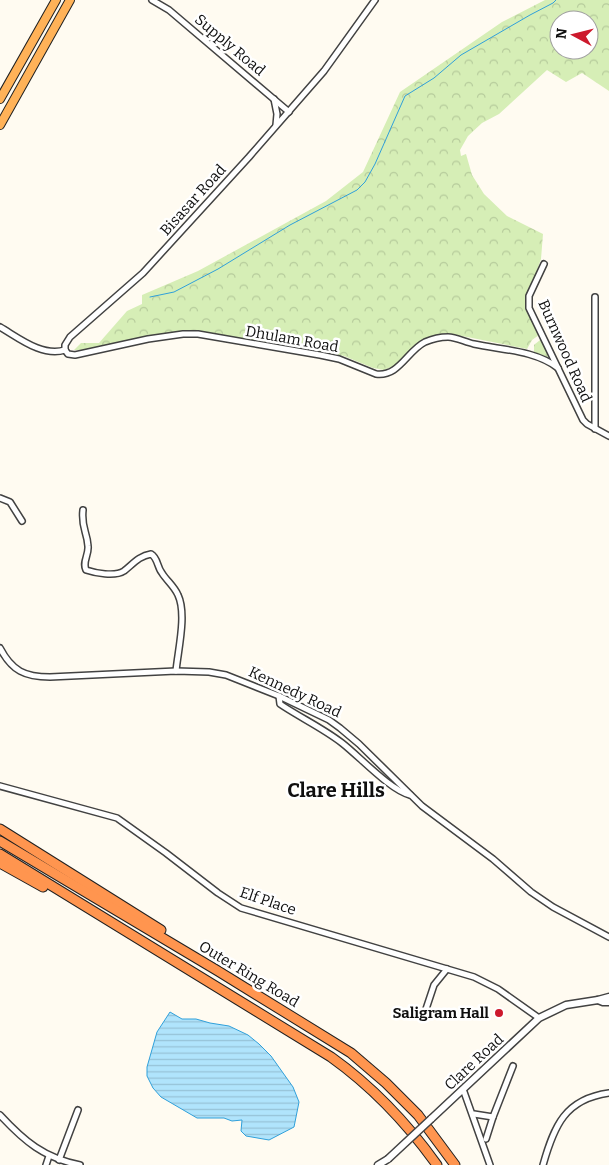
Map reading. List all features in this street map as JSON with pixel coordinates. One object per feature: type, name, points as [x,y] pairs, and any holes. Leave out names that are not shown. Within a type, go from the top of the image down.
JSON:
[{"type":"highway","points":[[41,26],[50,0]]},
{"type":"highway","points":[[0,99],[56,0]]},
{"type":"highway","points":[[0,125],[70,0]]},
{"type":"highway","points":[[0,829],[181,942],[199,959]]},
{"type":"highway","name":"Outer Ring Road","points":[[0,841],[199,959],[327,1038],[369,1068],[418,1114],[455,1165]]},
{"type":"highway","name":"Outer Ring Road","points":[[0,854],[302,1038],[344,1067],[378,1094],[438,1165]]},
{"type":"highway","points":[[0,864],[43,887],[64,894]]},
{"type":"street","name":"Supply Road","points":[[152,0],[169,10],[289,112]]},
{"type":"street","name":"Bisasar Road","points":[[65,350],[65,345],[70,337],[143,274],[289,112],[324,71],[375,0]]},
{"type":"street","points":[[274,98],[277,110],[276,126]]},
{"type":"street","name":"Burnwood Road","points":[[544,264],[529,296],[528,305],[583,420],[609,436]]},
{"type":"street","points":[[595,296],[595,429]]},
{"type":"street","points":[[0,327],[42,350],[52,352],[65,350]]},
{"type":"street","name":"Dhulam Road","points":[[65,350],[68,354],[74,355],[171,335],[198,334],[339,359],[382,375],[394,371],[414,348],[425,342],[442,337],[450,337],[540,357],[558,368]]},
{"type":"street","points":[[0,498],[10,502],[22,521]]},
{"type":"street","points":[[83,510],[82,524],[88,545],[84,565],[86,570],[98,573],[119,573],[134,561],[151,554],[157,560],[161,572],[175,589],[181,601],[182,612],[176,671]]},
{"type":"street","name":"Kennedy Road","points":[[0,648],[11,664],[19,671],[38,677],[176,671],[209,672],[226,675],[279,696],[329,720],[340,728],[431,814],[493,859],[531,892],[553,907],[609,937]]},
{"type":"street","points":[[279,696],[280,704],[327,732],[388,782],[405,794],[411,795]]},
{"type":"street","name":"Elf Place","points":[[0,786],[117,818],[241,908],[474,977],[491,985],[539,1018]]},
{"type":"street","points":[[424,1015],[434,985],[446,969]]},
{"type":"street","name":"Clare Road","points":[[383,1163],[539,1018],[566,1005],[609,997]]},
{"type":"street","name":"Clare Road","points":[[598,1000],[609,1002]]},
{"type":"street","name":"Clare Road","points":[[486,1139],[492,1117],[512,1066]]},
{"type":"street","points":[[464,1088],[490,1165]]},
{"type":"street","points":[[543,1165],[555,1129],[567,1113],[586,1098],[609,1093]]},
{"type":"street","points":[[59,1160],[78,1110]]},
{"type":"street","points":[[474,1114],[492,1117]]},
{"type":"street","points":[[0,1115],[26,1142],[59,1160],[80,1165]]},
{"type":"street","points":[[46,1165],[50,1156]]},
{"type":"green space","points":[[545,0],[609,0],[609,91],[582,73],[566,82],[547,70],[499,114],[482,123],[468,136],[460,150],[461,156],[466,154],[472,175],[484,194],[507,216],[543,234],[541,259],[527,299],[527,305],[539,335],[532,340],[527,349],[447,333],[428,337],[416,344],[396,365],[384,370],[373,368],[344,356],[201,332],[181,332],[85,350],[74,350],[81,343],[99,343],[127,311],[142,304],[142,295],[198,271],[326,201],[363,172],[400,92],[502,22]]},
{"type":"green space","points":[[540,340],[550,358],[534,352],[534,345]]},
{"type":"water","points":[[170,1012],[182,1019],[196,1019],[229,1026],[248,1035],[259,1044],[271,1056],[293,1087],[299,1102],[294,1127],[269,1140],[246,1136],[241,1131],[242,1120],[197,1118],[161,1097],[153,1088],[147,1076],[147,1067],[157,1032]]},
{"type":"waterway","points":[[150,297],[174,292],[218,269],[290,225],[357,190],[365,182],[375,164],[405,96],[434,78],[461,55],[556,0]]},
{"type":"place","name":"Saligram Hall","points":[[499,1013]]},
{"type":"district","name":"Clare Hills","points":[[336,790]]}]
